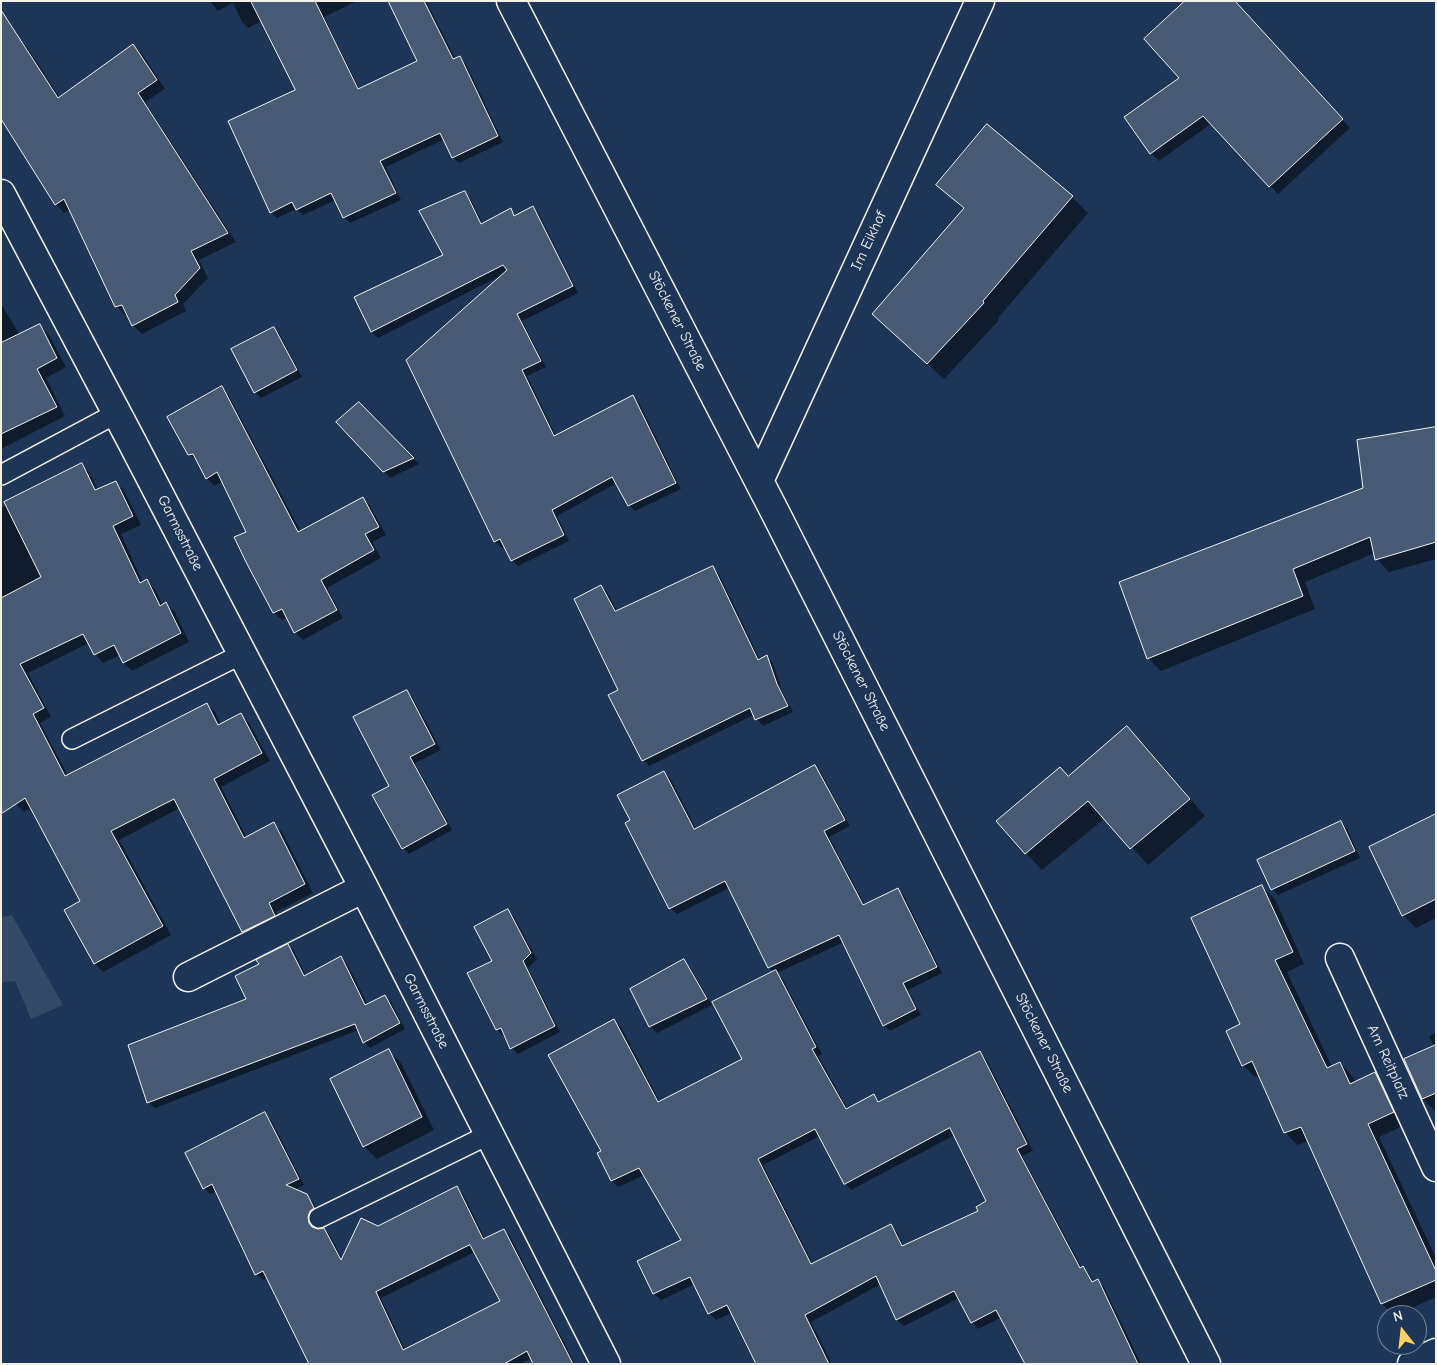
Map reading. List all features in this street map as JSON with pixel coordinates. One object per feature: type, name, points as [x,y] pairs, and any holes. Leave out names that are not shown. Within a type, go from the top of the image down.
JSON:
[{"type":"street","name":"Stöckener Straße","points":[[511,1],[759,481],[1206,1364]]},
{"type":"street","name":"Im Eikhof","points":[[759,481],[980,1]]},
{"type":"street","name":"Garmsstraße","points":[[1,194],[364,888],[606,1364]]},
{"type":"street","points":[[188,977],[364,888]]},
{"type":"street","name":"Am Reitplatz","points":[[1340,958],[1436,1167]]},
{"type":"street","points":[[1412,1364],[1436,1353]]},
{"type":"lane","points":[[1,475],[117,413]]},
{"type":"lane","points":[[72,739],[242,654]]},
{"type":"lane","points":[[319,1218],[488,1135]]},
{"type":"shaded area","points":[[12,915],[63,1005],[31,1019],[15,981],[1,982],[1,917]]},
{"type":"building","points":[[251,1],[315,1],[358,89],[417,61],[388,1],[424,1],[453,59],[460,56],[498,136],[452,158],[440,133],[380,161],[396,193],[343,218],[331,193],[296,210],[292,202],[270,213],[228,121],[295,90]]},
{"type":"building","points":[[1185,1],[1235,1],[1343,119],[1269,187],[1203,116],[1150,154],[1124,117],[1179,78],[1144,39]]},
{"type":"building","points":[[1,10],[58,98],[133,44],[157,80],[138,93],[228,233],[191,251],[200,268],[175,295],[178,302],[132,326],[122,305],[115,307],[64,199],[55,205],[1,119]]},
{"type":"building","points":[[987,124],[1073,196],[983,301],[984,303],[927,364],[872,314],[964,208],[936,185]]},
{"type":"building","points":[[465,191],[481,224],[511,208],[514,216],[533,206],[573,286],[517,314],[541,361],[522,370],[554,436],[633,395],[676,483],[628,506],[612,477],[552,510],[564,535],[511,561],[500,539],[494,542],[406,360],[507,270],[503,265],[371,332],[354,297],[443,255],[419,211]]},
{"type":"building","points":[[40,324],[57,358],[37,369],[57,407],[1,434],[1,343]]},
{"type":"building","points":[[274,327],[297,370],[254,393],[231,349]]},
{"type":"building","points":[[222,386],[298,532],[363,497],[379,527],[365,534],[374,550],[321,580],[337,610],[294,633],[282,609],[273,613],[234,537],[246,532],[217,472],[206,479],[193,454],[188,455],[167,417]]},
{"type":"building","points":[[359,402],[414,458],[383,472],[336,422]]},
{"type":"building","points":[[1436,427],[1436,542],[1375,560],[1370,537],[1293,569],[1303,596],[1147,659],[1119,582],[1363,488],[1357,440]]},
{"type":"building","points":[[82,463],[95,490],[116,481],[133,516],[113,526],[140,583],[147,579],[160,606],[166,602],[181,633],[123,663],[114,645],[94,655],[83,634],[20,664],[44,708],[33,714],[65,776],[207,703],[218,725],[241,713],[262,753],[214,779],[244,838],[274,822],[305,884],[269,903],[275,916],[242,932],[174,799],[111,831],[163,926],[94,964],[64,910],[80,901],[25,798],[1,814],[1,598],[41,577],[4,502]]},
{"type":"building","points":[[713,566],[758,660],[767,655],[777,684],[788,706],[755,720],[750,708],[642,761],[608,695],[618,690],[574,599],[601,585],[615,611]]},
{"type":"building","points":[[407,690],[435,744],[410,757],[447,824],[402,849],[372,795],[389,786],[353,717]]},
{"type":"building","points":[[1127,726],[1190,799],[1130,849],[1088,801],[1025,854],[996,821],[1060,767],[1068,776]]},
{"type":"building","points":[[815,765],[845,820],[824,831],[863,905],[898,888],[937,967],[903,983],[916,1009],[883,1026],[839,935],[768,968],[725,881],[669,909],[625,823],[630,820],[617,795],[664,771],[694,829]]},
{"type":"building","points":[[1436,814],[1436,899],[1402,916],[1369,847]]},
{"type":"building","points":[[1341,821],[1355,851],[1271,890],[1257,860]]},
{"type":"building","points":[[1262,885],[1293,952],[1275,960],[1327,1068],[1340,1062],[1350,1084],[1375,1072],[1394,1112],[1368,1124],[1436,1271],[1436,1280],[1381,1304],[1301,1127],[1284,1133],[1252,1061],[1242,1066],[1226,1031],[1240,1024],[1191,918]]},
{"type":"building","points":[[508,909],[531,953],[523,961],[555,1026],[510,1049],[501,1028],[496,1030],[467,973],[492,961],[474,927]]},
{"type":"building","points":[[288,944],[304,976],[341,956],[365,1005],[385,995],[400,1023],[363,1043],[355,1024],[147,1103],[128,1045],[246,999],[235,976],[259,964],[256,960]]},
{"type":"building","points":[[684,959],[707,999],[649,1027],[630,989]]},
{"type":"building","points":[[776,970],[816,1047],[812,1049],[846,1109],[874,1094],[878,1102],[980,1051],[1027,1144],[1017,1149],[1080,1268],[1083,1266],[1092,1282],[1098,1279],[1138,1364],[1025,1364],[996,1310],[971,1323],[954,1291],[896,1320],[876,1276],[805,1315],[829,1364],[756,1364],[727,1305],[708,1314],[690,1277],[653,1294],[637,1261],[681,1240],[639,1168],[611,1181],[597,1153],[601,1151],[548,1055],[614,1019],[658,1102],[742,1059],[712,1002]],"holes":[[[950,1128],[986,1201],[976,1207],[978,1211],[902,1246],[891,1224],[811,1264],[758,1159],[815,1129],[844,1184]]]},
{"type":"building","points":[[1436,1045],[1436,1093],[1422,1099],[1404,1059]]},
{"type":"building","points":[[389,1049],[422,1117],[363,1147],[330,1079]]},
{"type":"building","points":[[265,1112],[299,1179],[286,1185],[307,1194],[314,1208],[310,1211],[308,1217],[309,1223],[312,1227],[318,1229],[324,1228],[341,1260],[361,1218],[378,1226],[457,1186],[483,1239],[504,1229],[573,1364],[533,1364],[527,1351],[504,1364],[309,1364],[263,1271],[255,1275],[212,1184],[203,1189],[185,1153]],"holes":[[[470,1245],[500,1301],[403,1350],[376,1292]]]}]
